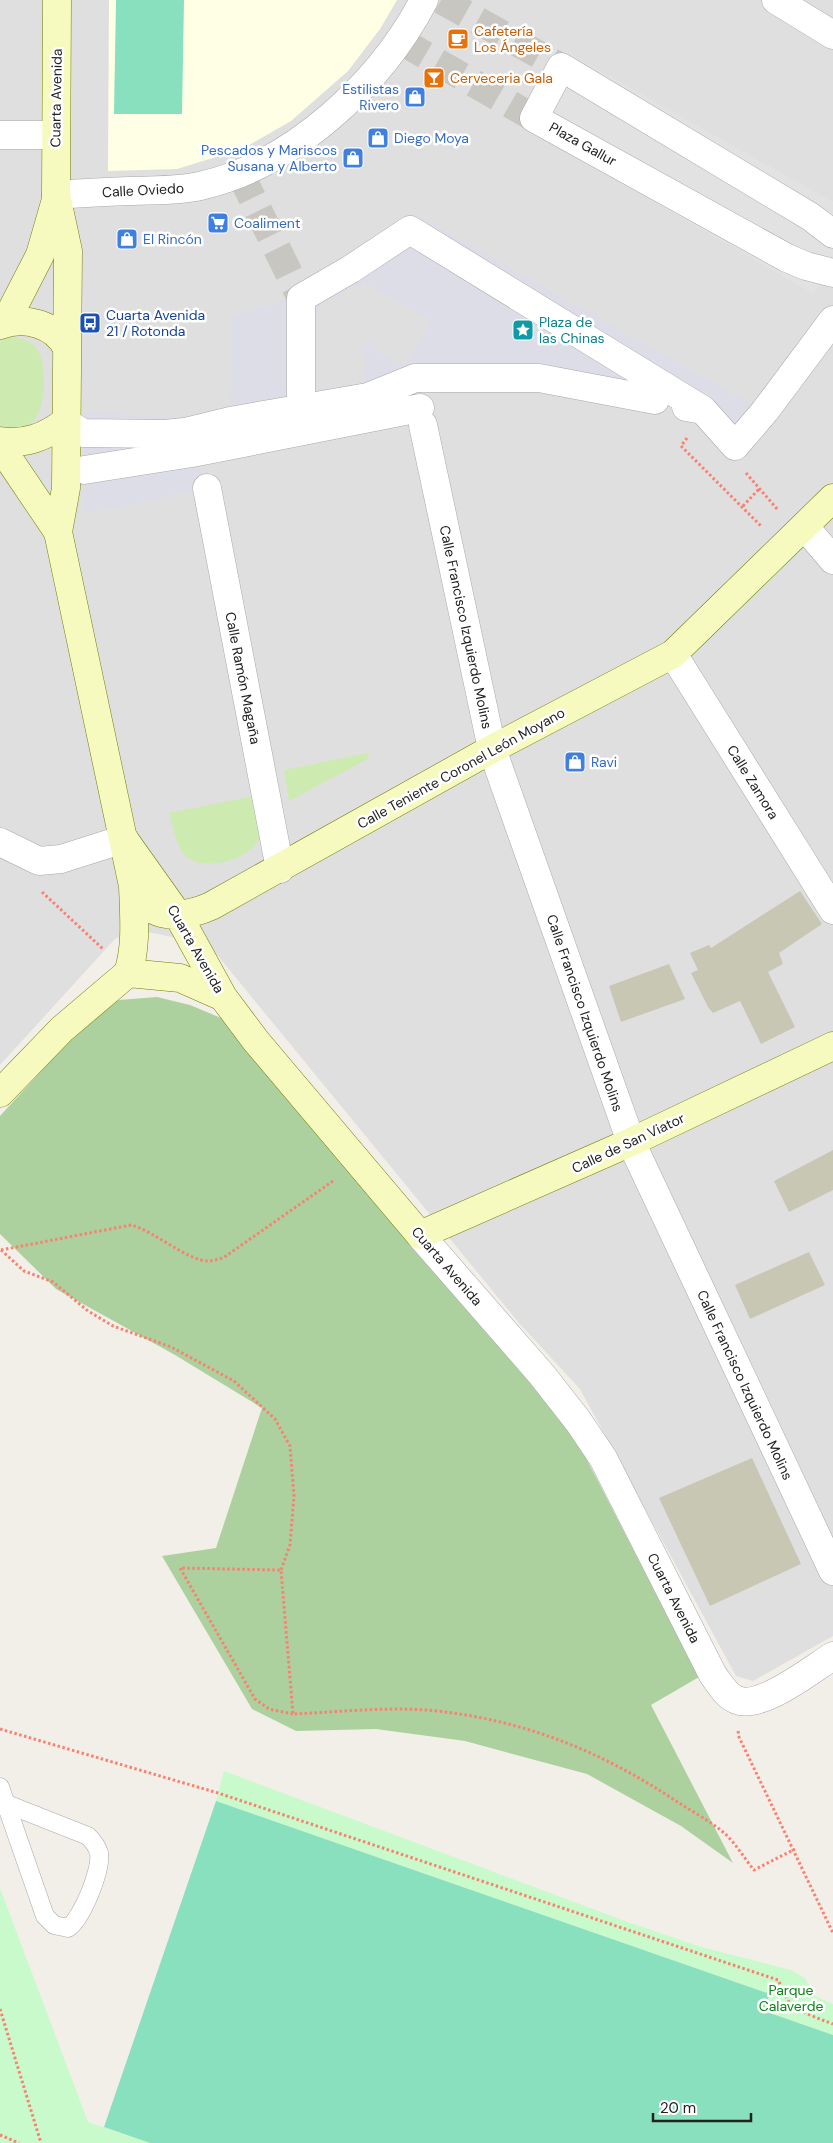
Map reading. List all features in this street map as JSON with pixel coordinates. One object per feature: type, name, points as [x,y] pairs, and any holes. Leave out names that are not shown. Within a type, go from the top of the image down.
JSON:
[{"type":"street","name":"Cuarta Avenida","points":[[57,0],[56,195],[68,252],[65,422],[66,488],[58,532]]},
{"type":"street","name":"Calle Oviedo","points":[[56,195],[178,190],[200,186],[240,172],[273,156],[325,121],[369,81],[401,41],[424,0]]},
{"type":"street","points":[[776,0],[833,35]]},
{"type":"street","name":"Plaza Gallur","points":[[833,234],[786,202],[561,67],[534,118],[787,258],[833,274]]},
{"type":"street","points":[[0,135],[56,135]]},
{"type":"street","name":"Cuarta Avenida","points":[[2,324],[40,255],[56,195]]},
{"type":"street","points":[[301,408],[301,298],[351,269],[410,230],[704,410],[735,446],[765,411],[833,320]]},
{"type":"street","points":[[2,324],[19,322],[40,324],[55,332],[67,348]]},
{"type":"street","points":[[0,441],[28,441],[47,434],[65,422],[84,433],[165,434],[368,397],[415,378],[538,378],[704,410]]},
{"type":"street","name":"Calle Francisco Izquierdo Molins","points":[[84,470],[422,417],[428,453],[492,748],[631,1142],[833,1571]]},
{"type":"street","name":"Cuarta Avenida","points":[[0,446],[58,532],[133,886]]},
{"type":"street","name":"Calle Ramón Magaña","points":[[207,488],[280,868]]},
{"type":"street","name":"Calle Teniente Coronel León Moyano","points":[[133,886],[148,906],[159,912],[178,915],[212,906],[492,748],[673,654],[833,498]]},
{"type":"street","points":[[795,537],[833,560]]},
{"type":"street","name":"Calle Zamora","points":[[673,654],[833,910]]},
{"type":"street","name":"Cuarta Avenida","points":[[124,839],[178,915],[223,997],[256,1041],[420,1235],[542,1375],[603,1458],[713,1675],[740,1700]]},
{"type":"street","points":[[0,842],[39,861],[61,860],[124,839]]},
{"type":"street","points":[[0,1092],[62,1029],[128,973],[133,952],[133,886]]},
{"type":"street","points":[[128,973],[180,978],[223,997]]},
{"type":"street","name":"Calle de San Viator","points":[[420,1235],[831,1053]]},
{"type":"street","points":[[740,1700],[764,1698],[833,1656]]},
{"type":"lane","points":[[0,1787],[45,1916],[54,1926],[68,1928],[79,1918],[100,1866],[96,1845],[88,1836],[7,1804]]},
{"type":"path","points":[[681,446],[743,506],[795,537]]},
{"type":"path","points":[[740,467],[760,488],[795,537]]},
{"type":"path","points":[[743,506],[760,488]]},
{"type":"path","points":[[38,888],[128,973]]},
{"type":"path","points":[[0,1250],[131,1225],[144,1228],[195,1258],[207,1261],[223,1258],[359,1163]]},
{"type":"path","points":[[0,1250],[24,1271],[54,1282],[88,1311],[113,1326],[171,1346],[234,1381],[276,1419],[290,1446],[294,1496],[290,1545],[282,1570],[293,1714]]},
{"type":"path","points":[[282,1570],[180,1568],[256,1699],[269,1709],[293,1714],[435,1711],[482,1717],[529,1729],[576,1745],[619,1766],[662,1791],[724,1832],[754,1870],[795,1849]]},
{"type":"path","points":[[740,1700],[739,1737],[795,1849],[833,1933]]},
{"type":"path","points":[[0,1729],[218,1793],[778,1980],[789,2002],[833,2024]]},
{"type":"path","points":[[0,2009],[41,2143]]},
{"type":"path","points":[[0,2135],[19,2143]]},
{"type":"shaded area","points":[[0,0],[833,0],[833,1636],[753,1681],[736,1676],[580,1389],[519,1323],[218,956],[201,943],[138,930],[115,939],[0,1065]]},
{"type":"shaded area","points":[[109,0],[397,0],[380,29],[348,71],[291,121],[242,149],[177,169],[108,171]]},
{"type":"shaded area","points":[[556,46],[833,202],[833,259],[814,294],[514,121]]},
{"type":"shaded area","name":"Plaza de las Chinas","points":[[420,217],[765,411],[735,446],[670,404],[415,378],[230,421],[231,316],[279,302],[349,265]],"holes":[[[350,281],[361,288],[364,283],[431,321],[405,366],[376,350],[373,340],[357,349],[366,358],[366,389],[314,388],[315,311],[320,311],[320,298],[340,297]]]},
{"type":"shaded area","points":[[84,412],[184,418],[185,432],[207,488],[86,514],[83,461]]},
{"type":"shaded area","points":[[800,891],[822,924],[779,953],[783,964],[768,972],[795,1027],[761,1044],[740,1001],[713,1013],[708,1007],[691,973],[698,970],[690,953],[709,945],[711,948]]},
{"type":"shaded area","points":[[669,964],[685,999],[621,1022],[609,986]]},
{"type":"shaded area","points":[[833,1150],[833,1190],[789,1212],[774,1181]]},
{"type":"shaded area","points":[[809,1252],[825,1285],[750,1319],[735,1285]]},
{"type":"shaded area","points":[[752,1458],[801,1564],[710,1606],[659,1498]]},
{"type":"green space","points":[[116,0],[184,0],[182,114],[114,114]]},
{"type":"green space","points":[[6,338],[17,338],[32,343],[43,363],[44,392],[42,402],[35,419],[22,428],[0,425],[0,341]]},
{"type":"green space","points":[[369,754],[368,759],[289,801],[284,770]]},
{"type":"green space","points":[[254,796],[260,820],[260,834],[257,843],[250,850],[229,861],[217,863],[205,864],[194,861],[186,856],[177,842],[169,813]]},
{"type":"green space","points":[[157,997],[190,1005],[221,1018],[570,1427],[699,1677],[651,1705],[733,1863],[681,1826],[587,1774],[465,1741],[376,1729],[296,1731],[252,1709],[162,1556],[216,1548],[262,1408],[175,1355],[56,1289],[0,1234],[0,1116],[91,1017],[119,1000]]},
{"type":"green space","name":"Parque Calaverde","points":[[224,1771],[625,1921],[701,1947],[791,1970],[805,1978],[815,1996],[833,2004],[833,2035],[764,2011],[770,1994],[216,1801]]},
{"type":"green space","points":[[216,1801],[770,1994],[764,2011],[833,2035],[833,2143],[150,2143],[104,2127]]},
{"type":"green space","points":[[0,1888],[88,2122],[150,2143],[0,2143]]},
{"type":"tunnel","points":[[441,0],[561,67]]},
{"type":"tunnel","points":[[401,41],[534,118]]},
{"type":"tunnel","points":[[240,173],[301,298]]},
{"type":"place","name":"Cafetería Los Ángeles","points":[[458,39]]},
{"type":"place","name":"Cerveceria Gala","points":[[434,78]]},
{"type":"place","name":"Estilistas Rivero","points":[[415,97]]},
{"type":"place","name":"Diego Moya","points":[[378,138]]},
{"type":"place","name":"Pescados y Mariscos Susana y Alberto","points":[[353,158]]},
{"type":"place","name":"Coaliment","points":[[218,223]]},
{"type":"place","name":"El Rincón","points":[[127,239]]},
{"type":"place","name":"Cuarta Avenida 21 / Rotonda","points":[[90,323]]},
{"type":"place","name":"Plaza de las Chinas","points":[[523,330]]},
{"type":"place","name":"Ravi","points":[[575,762]]}]
